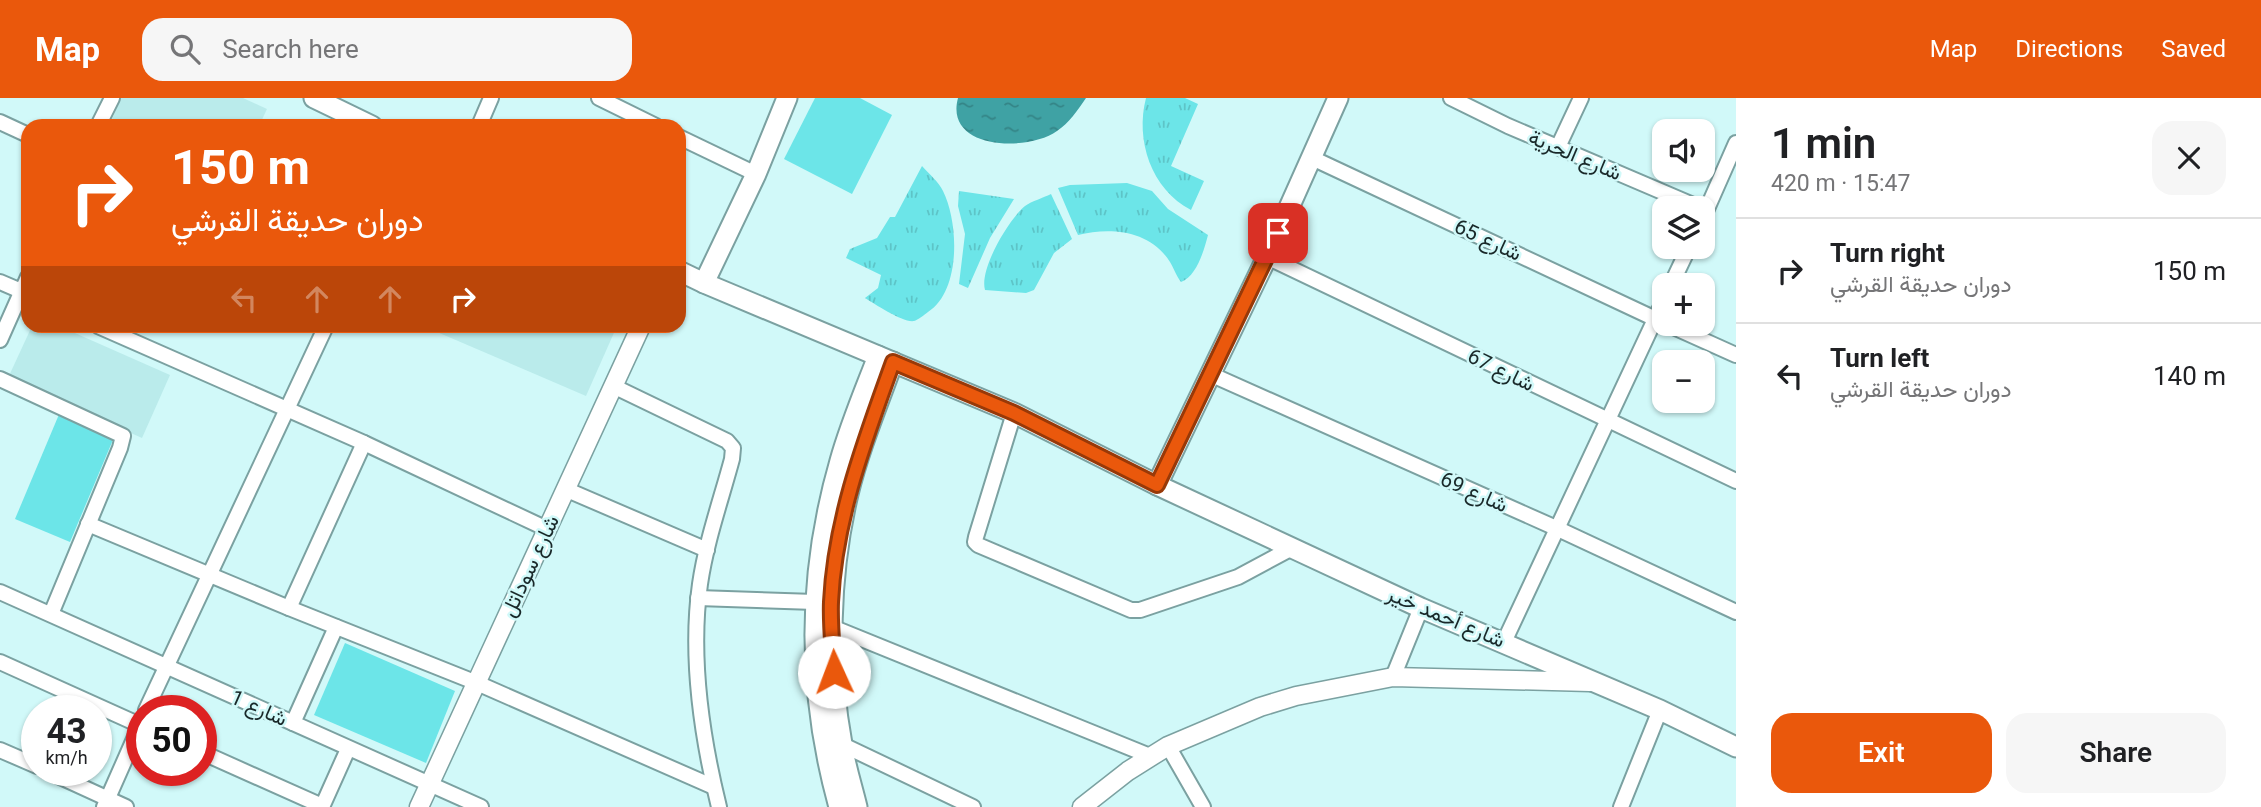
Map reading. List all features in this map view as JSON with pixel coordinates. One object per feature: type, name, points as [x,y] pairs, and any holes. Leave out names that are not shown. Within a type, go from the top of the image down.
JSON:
[{"type":"main road","points":[[314,98],[358,119]]},
{"type":"main road","points":[[704,283],[756,174],[788,98]]},
{"type":"main road","points":[[1157,485],[1267,257],[1338,98]]},
{"type":"main road","name":"شارع أحمد خير","points":[[686,274],[1014,413],[1157,485],[1421,608],[1660,709],[1736,747]]},
{"type":"main road","points":[[839,807],[817,700],[814,601],[821,547],[835,481],[849,435],[885,359]]},
{"type":"main road","points":[[857,807],[841,744],[831,603],[848,495],[885,359]]},
{"type":"street","points":[[102,119],[112,98]]},
{"type":"street","points":[[482,119],[491,98]]},
{"type":"street","points":[[599,98],[642,119]]},
{"type":"street","name":"شارع الحرية","points":[[1451,98],[1669,196]]},
{"type":"street","points":[[1558,147],[1581,98]]},
{"type":"street","points":[[0,122],[21,132]]},
{"type":"street","points":[[686,140],[756,174]]},
{"type":"street","points":[[1710,196],[1736,143]]},
{"type":"street","name":"شارع 65","points":[[1312,158],[1652,317]]},
{"type":"street","name":"شارع 67","points":[[1267,257],[1736,481]]},
{"type":"street","points":[[0,282],[21,291]]},
{"type":"street","points":[[0,340],[21,301]]},
{"type":"street","points":[[115,333],[364,443],[547,529]]},
{"type":"street","points":[[153,695],[323,333]]},
{"type":"street","name":"شارع سوداتل","points":[[419,807],[638,333]]},
{"type":"street","points":[[1504,642],[1606,421],[1654,336]]},
{"type":"street","name":"شارع 65","points":[[1693,336],[1736,355]]},
{"type":"street","name":"شارع 69","points":[[1210,374],[1556,528],[1736,612]]},
{"type":"street","points":[[0,379],[122,436],[51,614]]},
{"type":"street","points":[[613,386],[731,444],[733,451],[707,550],[698,598],[698,681],[719,807]]},
{"type":"street","points":[[1014,413],[976,537],[975,542],[978,545],[1131,610],[1140,610],[1238,577],[1292,548]]},
{"type":"street","points":[[289,608],[364,443]]},
{"type":"street","points":[[565,489],[707,550]]},
{"type":"street","points":[[88,524],[209,576],[477,682],[714,786]]},
{"type":"street","name":"شارع 1","points":[[0,592],[481,807]]},
{"type":"street","points":[[698,598],[814,601]]},
{"type":"street","points":[[1393,677],[1421,608]]},
{"type":"street","points":[[293,723],[336,627]]},
{"type":"street","points":[[832,627],[1150,756]]},
{"type":"street","points":[[0,662],[126,717]]},
{"type":"street","points":[[1082,807],[1128,771],[1168,746],[1260,707],[1296,696],[1393,677],[1597,682]]},
{"type":"street","points":[[1620,807],[1660,709]]},
{"type":"street","points":[[841,744],[973,807]]},
{"type":"street","points":[[1168,746],[1203,807]]},
{"type":"street","points":[[217,759],[322,806],[348,749]]},
{"type":"street","points":[[0,750],[21,759]]},
{"type":"street","points":[[105,803],[126,757]]},
{"type":"street","points":[[74,786],[105,803],[126,807]]},
{"type":"shaded area","points":[[121,98],[243,98],[267,109],[262,119],[112,119]]},
{"type":"shaded area","points":[[29,333],[75,333],[170,375],[142,438],[8,378]]},
{"type":"shaded area","points":[[439,333],[614,333],[586,396]]},
{"type":"green space","points":[[815,98],[860,98],[892,115],[852,194],[784,159]]},
{"type":"green space","points":[[1146,98],[1185,98],[1198,104],[1171,166],[1204,181],[1191,210],[1166,190],[1149,162],[1143,130]]},
{"type":"green space","points":[[922,166],[941,188],[948,205],[952,220],[954,256],[947,289],[939,302],[919,319],[909,321],[889,313],[865,298],[878,288],[881,275],[846,258],[850,249],[877,238],[890,217],[895,217]]},
{"type":"green space","points":[[1127,183],[1152,191],[1168,209],[1208,235],[1199,262],[1187,279],[1181,282],[1162,251],[1141,237],[1103,231],[1078,235],[1058,188],[1070,185]]},
{"type":"green space","points":[[959,191],[1014,199],[990,238],[968,288],[959,284],[965,234],[958,206]]},
{"type":"green space","points":[[1051,194],[1072,239],[1054,253],[1034,290],[1026,293],[985,290],[986,270],[1011,222],[1025,206]]},
{"type":"green space","points":[[60,412],[115,435],[70,542],[15,519]]},
{"type":"green space","points":[[345,643],[455,691],[426,763],[314,715]]},
{"type":"water","points":[[958,98],[1086,98],[1057,131],[1044,138],[1009,143],[991,142],[976,137],[963,128],[957,115]]},
{"type":"route","points":[[834,672],[831,603],[848,495],[893,362],[1014,413],[1157,485],[1278,233]]}]
